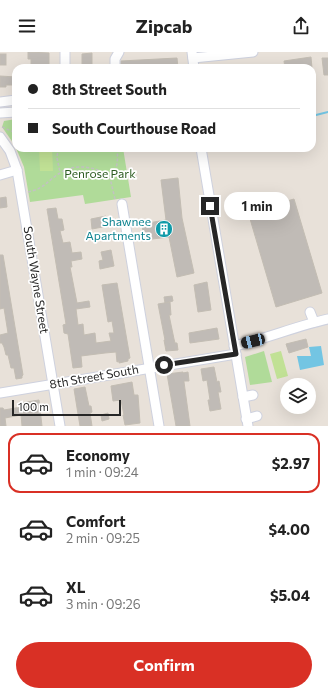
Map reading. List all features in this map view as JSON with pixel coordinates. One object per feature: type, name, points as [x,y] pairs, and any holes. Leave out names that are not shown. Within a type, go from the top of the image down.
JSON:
[{"type":"street","points":[[65,52],[65,64]]},
{"type":"street","points":[[115,64],[115,59],[119,52]]},
{"type":"street","points":[[193,55],[253,52]]},
{"type":"street","points":[[0,102],[12,100]]},
{"type":"street","points":[[0,113],[12,112]]},
{"type":"street","name":"South Wayne Street","points":[[0,137],[10,151],[17,170],[60,426]]},
{"type":"street","points":[[202,152],[247,422],[257,416]]},
{"type":"street","points":[[0,175],[17,170]]},
{"type":"street","points":[[122,204],[159,426]]},
{"type":"street","points":[[310,312],[314,322]]},
{"type":"street","name":"8th Street South","points":[[0,393],[149,368],[235,350],[253,341],[328,319]]},
{"type":"street","points":[[243,398],[253,395]]},
{"type":"path","points":[[2,127],[12,131]]},
{"type":"path","points":[[58,152],[57,158],[60,172]]},
{"type":"path","points":[[110,178],[116,172],[117,152]]},
{"type":"path","points":[[21,193],[35,191],[42,188],[64,170],[85,167],[105,173],[110,178],[115,198],[122,204]]},
{"type":"green space","points":[[12,120],[12,141],[2,127],[4,121]]},
{"type":"green space","name":"Penrose Park","points":[[18,152],[124,152],[131,197],[85,204],[83,195],[30,202],[24,167]]},
{"type":"green space","points":[[39,152],[52,152],[53,171],[40,171]]},
{"type":"green space","points":[[264,351],[272,382],[250,385],[245,357]]},
{"type":"green space","points":[[281,351],[288,376],[277,379],[270,354]]},
{"type":"water","points":[[321,346],[324,365],[300,370],[297,356],[311,356],[309,347]]},
{"type":"building","points":[[28,52],[49,53],[49,64],[31,64],[31,59],[28,59]]},
{"type":"building","points":[[92,53],[92,64],[82,64],[82,54]]},
{"type":"building","points":[[0,54],[6,54],[6,65],[0,65]]},
{"type":"building","points":[[311,57],[312,64],[284,64],[284,61]]},
{"type":"building","points":[[177,58],[178,64],[121,64],[121,61]]},
{"type":"building","points":[[322,58],[328,58],[328,75],[324,75]]},
{"type":"building","points":[[0,76],[12,77],[12,85],[0,87]]},
{"type":"building","name":"Shawnee Apartments","points":[[178,178],[182,218],[194,273],[177,277],[169,237],[144,240],[142,224],[166,220],[161,180]]},
{"type":"building","points":[[6,197],[7,207],[0,208],[0,198]]},
{"type":"building","points":[[294,199],[322,293],[276,307],[248,212]]},
{"type":"building","points":[[56,208],[58,219],[62,219],[64,230],[60,231],[63,243],[70,242],[72,253],[81,252],[82,259],[71,261],[72,267],[70,267],[77,303],[89,301],[90,307],[76,309],[78,325],[83,324],[84,335],[95,333],[96,343],[111,341],[109,333],[114,333],[112,321],[108,322],[102,285],[117,283],[130,358],[128,361],[117,362],[116,352],[81,356],[82,367],[73,368],[68,334],[64,333],[63,325],[66,324],[47,209]]},
{"type":"building","points":[[106,216],[108,226],[92,229],[91,219]]},
{"type":"building","points":[[111,250],[114,266],[100,269],[99,261],[103,260],[101,252]]},
{"type":"building","points":[[0,255],[3,255],[23,375],[22,378],[16,379],[14,368],[11,368],[8,355],[6,355],[2,343],[0,343],[0,335],[8,333],[4,308],[0,309]]},
{"type":"building","points":[[207,282],[211,310],[198,312],[194,285]]},
{"type":"building","points":[[172,296],[173,301],[165,303],[164,297]]},
{"type":"building","points":[[170,302],[171,315],[169,315],[178,350],[166,351],[158,304]]},
{"type":"building","points":[[217,328],[219,339],[190,343],[189,333]]},
{"type":"building","points":[[306,339],[308,347],[289,353],[286,344]]},
{"type":"building","points":[[214,367],[221,392],[218,392],[221,409],[210,411],[207,380],[203,381],[201,369]]},
{"type":"building","points":[[188,372],[189,381],[184,382],[190,426],[176,426],[167,374]]},
{"type":"building","points":[[132,382],[134,395],[138,395],[140,423],[125,425],[121,400],[113,401],[111,386]]},
{"type":"building","points":[[85,387],[89,406],[91,406],[92,412],[90,413],[92,426],[80,426],[74,389]]},
{"type":"building","points":[[39,400],[42,426],[22,426],[21,415],[5,418],[6,426],[0,426],[0,408],[3,408],[4,410],[21,407],[20,403]]},
{"type":"building","points":[[108,413],[109,419],[102,421],[101,415]]},
{"type":"waterway","points":[[316,115],[328,112]]},
{"type":"place","name":"Shawnee Apartments","points":[[164,229]]},
{"type":"route","points":[[164,365],[236,354],[210,206]]}]
